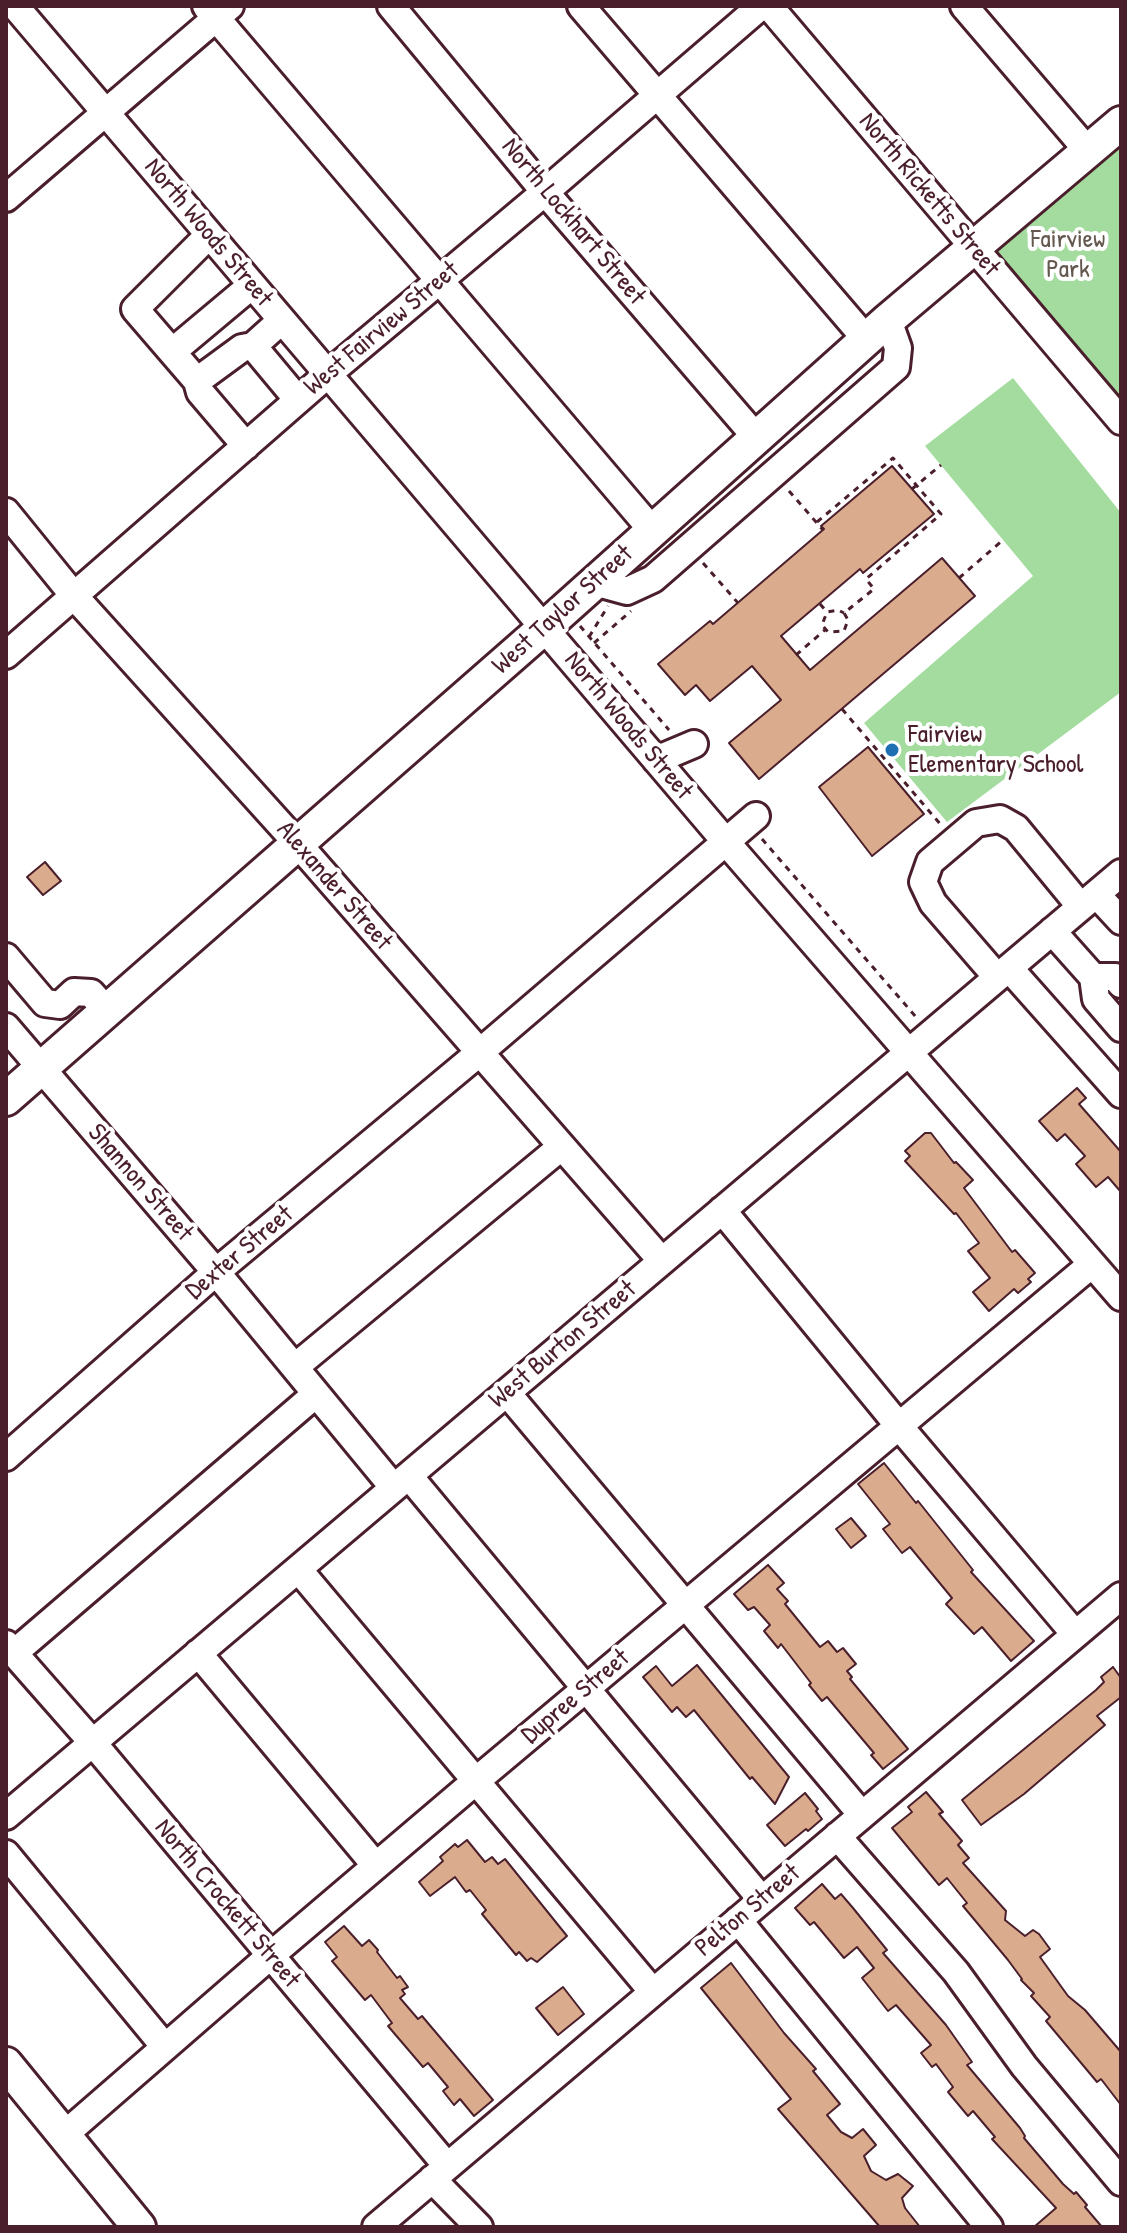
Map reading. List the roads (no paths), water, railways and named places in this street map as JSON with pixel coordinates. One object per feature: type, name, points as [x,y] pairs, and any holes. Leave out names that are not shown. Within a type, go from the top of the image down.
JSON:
[{"type":"main road","name":"West Taylor Street","points":[[6,1099],[553,620],[606,586],[652,530],[973,246],[1121,123]]},
{"type":"main road","points":[[6,2064],[139,2227]]},
{"type":"street","name":"North Woods Street","points":[[15,6],[328,374],[553,620],[656,760],[908,1054],[1111,1279]]},
{"type":"street","name":"North Lockhart Street","points":[[391,6],[545,192],[756,437]]},
{"type":"street","points":[[581,6],[657,96],[877,330],[898,348],[896,367],[653,579],[627,591],[606,586]]},
{"type":"street","name":"West Fairview Street","points":[[6,655],[328,374],[761,6]]},
{"type":"street","name":"North Ricketts Street","points":[[769,6],[1121,421]]},
{"type":"street","points":[[964,6],[1088,151]]},
{"type":"street","points":[[6,198],[217,10],[439,280],[652,530]]},
{"type":"street","points":[[209,235],[135,309],[197,381],[200,392],[246,446]]},
{"type":"street","points":[[172,352],[252,285]]},
{"type":"street","points":[[197,381],[242,348],[253,346],[282,320]]},
{"type":"street","points":[[253,346],[298,400]]},
{"type":"street","name":"Alexander Street","points":[[6,512],[75,597],[298,844],[662,1261]]},
{"type":"street","points":[[656,760],[694,744]]},
{"type":"street","points":[[1121,921],[1088,900],[1016,828],[1000,819],[976,823],[955,840],[930,862],[923,882],[933,903],[1121,1094]]},
{"type":"street","name":"Dexter Street","points":[[6,1457],[216,1272],[726,842],[755,823]]},
{"type":"street","name":"West Burton Street","points":[[6,1816],[1121,873]]},
{"type":"street","points":[[1052,931],[1093,977],[1096,999],[1121,1028]]},
{"type":"street","points":[[6,957],[45,1003],[60,1005],[74,992],[91,993],[107,1011]]},
{"type":"street","points":[[1093,977],[1115,977],[1121,984]]},
{"type":"street","name":"Shannon Street","points":[[6,1027],[316,1394],[401,1482],[586,1689],[762,1900]]},
{"type":"street","points":[[295,1367],[561,1147]]},
{"type":"street","points":[[722,1210],[1075,1634]]},
{"type":"street","name":"Dupree Street","points":[[64,2135],[477,1780],[899,1426],[1111,1279]]},
{"type":"street","points":[[507,1393],[862,1815]]},
{"type":"street","points":[[10,1648],[316,1394]]},
{"type":"street","points":[[298,1569],[653,1992]]},
{"type":"street","name":"Pelton Street","points":[[376,2227],[1121,1596]]},
{"type":"street","name":"North Crockett Street","points":[[10,1648],[270,1956],[479,2227]]},
{"type":"street","points":[[198,1653],[376,1866]]},
{"type":"street","points":[[837,1836],[956,1972],[1024,2066],[1121,2182]]},
{"type":"street","points":[[6,1854],[165,2047]]},
{"type":"street","points":[[738,1920],[989,2227]]},
{"type":"place","name":"Fairview Elementary School","points":[[892,750]]},
{"type":"park label","name":"Fairview Park","points":[[1068,255]]}]
